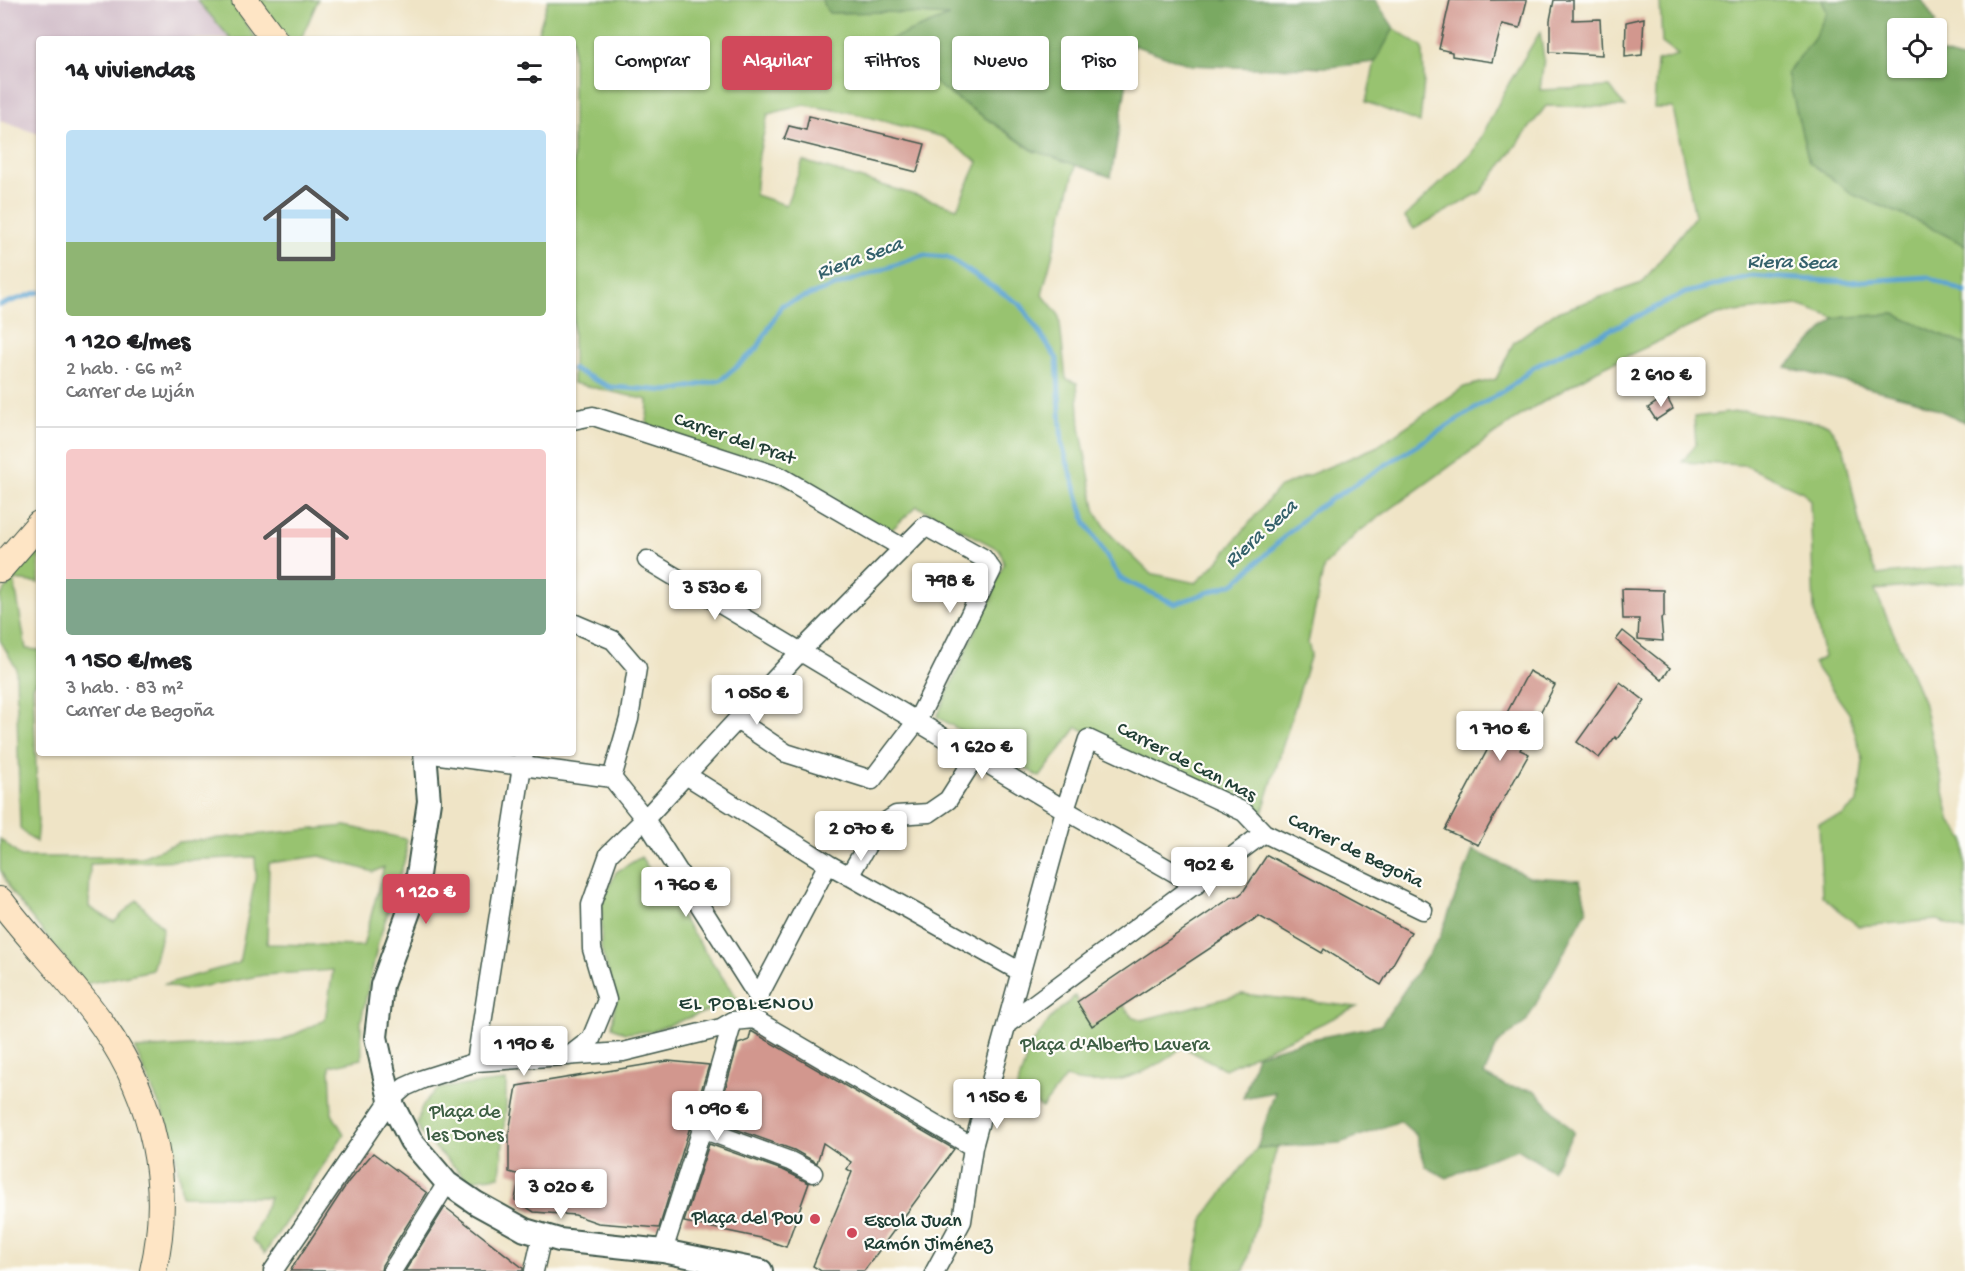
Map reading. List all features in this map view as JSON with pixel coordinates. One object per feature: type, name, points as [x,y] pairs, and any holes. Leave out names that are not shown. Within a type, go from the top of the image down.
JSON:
[{"type":"main road","points":[[245,0],[272,36]]},
{"type":"main road","points":[[0,569],[36,527]]},
{"type":"main road","points":[[0,900],[103,1026],[135,1081],[147,1110],[159,1164],[161,1215],[153,1271]]},
{"type":"street","name":"Carrer del Prat","points":[[576,419],[592,416],[781,477],[903,548]]},
{"type":"street","points":[[569,1056],[591,1038],[607,1000],[592,949],[591,905],[609,854],[645,819],[801,651],[925,526],[983,558],[992,570],[917,721],[872,780],[786,753],[737,720]]},
{"type":"street","points":[[647,560],[1065,810],[1196,885]]},
{"type":"street","points":[[576,625],[613,640],[637,668],[629,719],[612,778]]},
{"type":"street","name":"Carrer de Can Mas","points":[[1065,810],[1088,739],[1244,812],[1264,833]]},
{"type":"street","points":[[425,756],[429,801],[415,895],[382,985],[376,1037],[390,1100],[411,1141],[447,1184],[525,1230],[560,1240],[663,1251],[761,1271]]},
{"type":"street","points":[[474,756],[523,759],[612,778],[645,819],[758,997],[828,864]]},
{"type":"street","points":[[849,876],[878,827],[896,815],[929,813],[948,800],[976,756]]},
{"type":"street","points":[[476,1062],[523,759]]},
{"type":"street","points":[[686,775],[828,864],[1021,972]]},
{"type":"street","points":[[935,1271],[962,1221],[973,1147],[1065,810]]},
{"type":"street","name":"Carrer de Begoña","points":[[1007,1024],[1264,833],[1423,910]]},
{"type":"street","points":[[273,1271],[390,1100],[405,1087],[423,1079],[476,1062],[623,1052],[721,1028],[733,1021],[754,1019],[973,1147]]},
{"type":"street","points":[[663,1251],[733,1021]]},
{"type":"street","points":[[702,1129],[790,1161],[813,1173]]},
{"type":"street","points":[[392,1271],[447,1184]]},
{"type":"street","points":[[534,1271],[542,1236]]},
{"type":"shaded area","points":[[0,0],[197,0],[228,36],[36,36],[36,133],[0,121]]},
{"type":"green space","points":[[197,0],[231,0],[254,36],[228,36]]},
{"type":"green space","points":[[258,0],[318,0],[302,36],[287,36]]},
{"type":"green space","points":[[548,0],[822,0],[829,13],[888,12],[951,16],[900,36],[844,36],[844,90],[940,90],[940,87],[1035,152],[1039,149],[1076,165],[1042,294],[1059,315],[1066,379],[1077,383],[1080,427],[1096,513],[1111,535],[1150,573],[1196,583],[1220,559],[1278,488],[1376,447],[1464,387],[1496,379],[1514,342],[1554,313],[1642,283],[1695,216],[1673,108],[1654,108],[1657,61],[1678,55],[1662,43],[1660,0],[1822,0],[1827,12],[1814,39],[1787,74],[1922,223],[1965,245],[1965,345],[1894,314],[1835,318],[1798,305],[1717,314],[1597,370],[1523,414],[1357,533],[1324,566],[1308,643],[1311,654],[1261,817],[1077,727],[1040,777],[937,717],[1004,564],[1000,550],[917,506],[890,531],[647,424],[648,400],[576,384],[576,36],[537,36]],"holes":[[[804,105],[853,113],[943,137],[978,162],[957,208],[803,161],[786,205],[755,195],[759,154],[768,114]]]},
{"type":"green space","points":[[822,0],[1375,0],[1394,28],[1375,62],[1331,67],[1257,68],[1191,65],[1138,47],[1138,36],[1061,36],[1061,90],[1126,90],[1111,177],[1035,151],[940,87],[940,36],[899,36],[949,16],[888,12],[829,13]]},
{"type":"green space","points":[[1822,0],[1922,0],[1933,18],[1887,18],[1887,78],[1947,78],[1947,55],[1965,60],[1965,245],[1922,223],[1854,195],[1809,162],[1787,73],[1814,39],[1827,12]]},
{"type":"green space","points":[[1394,28],[1423,48],[1424,81],[1420,123],[1366,102],[1375,62]]},
{"type":"green space","points":[[1540,32],[1544,59],[1540,90],[1610,87],[1625,107],[1546,106],[1481,192],[1414,229],[1405,217],[1474,151],[1509,83]]},
{"type":"green space","points":[[1894,314],[1965,345],[1965,422],[1919,401],[1786,367],[1835,318]]},
{"type":"green space","points":[[1745,411],[1828,424],[1844,449],[1865,550],[1877,575],[1965,565],[1965,582],[1875,590],[1923,701],[1951,822],[1965,839],[1965,931],[1938,920],[1858,926],[1822,896],[1819,823],[1842,816],[1858,802],[1863,760],[1849,713],[1813,663],[1824,657],[1814,610],[1810,501],[1803,492],[1744,465],[1682,462],[1696,444],[1694,417]]},
{"type":"green space","points":[[36,547],[36,583],[14,580],[26,649],[36,650],[36,682],[33,686],[38,822],[36,842],[20,829],[16,668],[0,640],[0,597]]},
{"type":"green space","points":[[346,826],[406,839],[406,856],[378,943],[361,1021],[362,1059],[330,1066],[332,1114],[344,1134],[265,1253],[252,1239],[270,1197],[182,1196],[173,1137],[135,1049],[281,1041],[325,1020],[333,970],[264,975],[184,990],[165,984],[239,963],[256,874],[255,857],[90,864],[89,907],[114,922],[137,900],[163,928],[152,970],[85,984],[12,893],[0,869],[0,839],[21,857],[142,857],[179,842]],"holes":[[[320,856],[373,872],[384,867],[363,946],[267,944],[269,863]]]},
{"type":"green space","points":[[1473,850],[1529,877],[1580,880],[1587,910],[1526,1022],[1498,1043],[1484,1075],[1506,1086],[1534,1090],[1574,1132],[1552,1171],[1518,1149],[1483,1161],[1447,1178],[1426,1167],[1416,1135],[1400,1121],[1340,1143],[1257,1148],[1275,1092],[1243,1098],[1257,1055],[1302,1041],[1381,1025],[1439,939]]},
{"type":"green space","points":[[641,857],[738,1000],[652,1031],[625,1033],[612,1027],[616,996],[601,949],[602,902],[616,872]]},
{"type":"green space","name":"Plaça d'Alberto Lavera","points":[[1242,994],[1357,1007],[1225,1069],[1182,1047],[1156,1065],[1127,1078],[1096,1082],[1065,1078],[1042,1108],[1028,1097],[1024,1102],[1015,1094],[1030,1047],[1050,1019],[1075,996],[1092,1022],[1123,1004],[1131,1016],[1142,1020]]},
{"type":"green space","name":"Plaça de les Dones","points":[[506,1081],[500,1176],[468,1180],[421,1134],[417,1124],[421,1109],[429,1097],[440,1088]]},
{"type":"green space","points":[[1277,1147],[1244,1271],[1193,1271],[1204,1217],[1257,1148]]},
{"type":"building","points":[[1450,0],[1527,0],[1520,28],[1502,24],[1492,62],[1452,56],[1452,52],[1439,49]]},
{"type":"building","points":[[1554,0],[1573,0],[1573,20],[1600,19],[1602,55],[1550,52],[1550,20]]},
{"type":"building","points":[[1644,18],[1642,55],[1625,57],[1626,22]]},
{"type":"building","points":[[809,116],[925,144],[917,172],[784,139],[789,126],[806,130]]},
{"type":"building","points":[[1666,396],[1673,409],[1656,420],[1648,408]]},
{"type":"building","points":[[1622,589],[1664,590],[1664,617],[1661,618],[1663,641],[1638,639],[1639,619],[1623,619]]},
{"type":"building","points":[[1623,631],[1670,668],[1662,680],[1616,640]]},
{"type":"building","points":[[1529,671],[1555,685],[1520,750],[1529,754],[1478,845],[1445,830]]},
{"type":"building","points":[[1620,682],[1645,701],[1617,739],[1615,737],[1599,758],[1577,742]]},
{"type":"building","points":[[1267,855],[1411,932],[1381,985],[1324,949],[1322,953],[1259,916],[1092,1026],[1077,1002],[1232,897],[1238,896]]},
{"type":"building","points":[[751,1031],[954,1149],[864,1271],[821,1271],[813,1266],[852,1172],[847,1169],[851,1162],[823,1143],[817,1163],[794,1150],[716,1122],[738,1044],[749,1040]]},
{"type":"building","points":[[668,1061],[709,1065],[659,1228],[598,1223],[575,1215],[534,1212],[515,1200],[520,1175],[509,1172],[509,1132],[517,1086]]},
{"type":"building","points":[[709,1144],[785,1171],[809,1183],[786,1247],[761,1238],[684,1222]]},
{"type":"building","points":[[373,1153],[427,1193],[382,1265],[381,1271],[290,1271],[348,1182]]},
{"type":"building","points":[[445,1207],[523,1268],[523,1271],[405,1271]]},
{"type":"waterway","name":"Riera Seca","points":[[576,370],[610,387],[671,391],[721,380],[757,349],[782,305],[923,255],[947,257],[1021,305],[1057,359],[1062,445],[1086,523],[1120,578],[1175,604],[1235,583],[1311,512],[1514,384],[1534,367],[1685,293],[1751,276],[1847,282],[1928,277],[1965,292]]},
{"type":"waterway","points":[[0,305],[36,293]]},
{"type":"place","name":"Plaça del Pou","points":[[815,1219]]},
{"type":"place","name":"Escola Juan Ramón Jiménez","points":[[852,1233]]},
{"type":"district","name":"EL POBLENOU","points":[[747,1005]]}]
